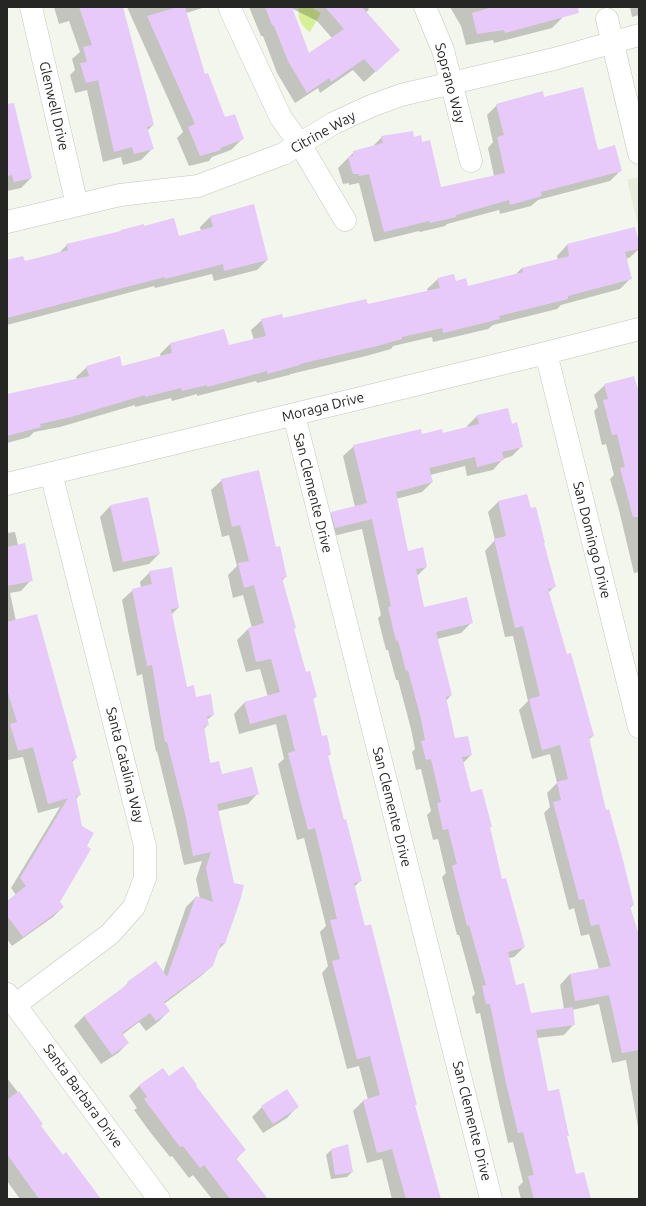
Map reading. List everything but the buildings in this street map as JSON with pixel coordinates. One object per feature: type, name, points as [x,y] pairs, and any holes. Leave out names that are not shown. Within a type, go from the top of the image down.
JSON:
[{"type":"street","name":"Glenwell Drive","points":[[31,7],[77,205]]},
{"type":"street","name":"Soprano Way","points":[[425,7],[444,50],[471,161]]},
{"type":"street","points":[[230,9],[281,118],[300,144],[345,220]]},
{"type":"street","points":[[607,19],[639,153]]},
{"type":"street","name":"Citrine Way","points":[[7,222],[120,194],[198,186],[283,154],[334,123],[400,95],[554,59],[639,35]]},
{"type":"street","name":"Moraga Drive","points":[[7,484],[294,415],[639,329]]},
{"type":"street","name":"San Domingo Drive","points":[[546,353],[639,727]]},
{"type":"street","name":"San Clemente Drive","points":[[294,415],[491,1199]]},
{"type":"street","name":"Santa Catalina Way","points":[[11,999],[110,934],[134,907],[145,878],[145,846],[51,473]]},
{"type":"street","name":"Santa Barbara Drive","points":[[11,999],[159,1199]]},
{"type":"shaded area","points":[[639,177],[639,229],[627,180]]},
{"type":"green space","points":[[299,7],[310,7],[321,13],[310,32],[300,21]]}]
